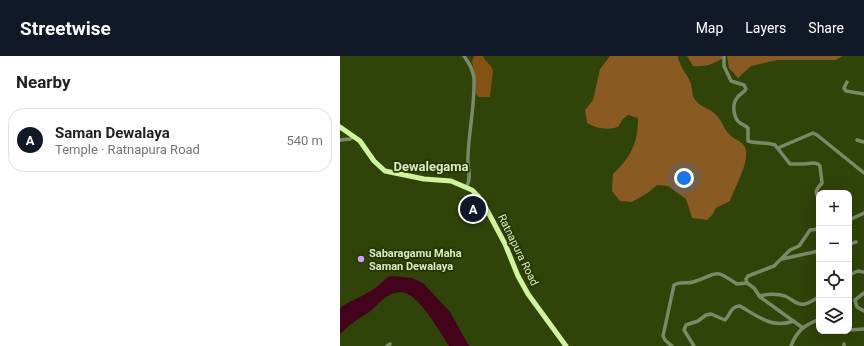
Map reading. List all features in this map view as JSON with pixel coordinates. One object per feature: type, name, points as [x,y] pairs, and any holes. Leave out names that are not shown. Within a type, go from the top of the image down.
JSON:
[{"type":"highway","points":[[340,127],[355,136],[374,161],[385,171],[424,179],[451,181],[467,186]]},
{"type":"highway","name":"Ratnapura Road","points":[[467,186],[479,197],[487,210],[505,244],[518,276],[528,294],[566,346]]},
{"type":"street","points":[[464,56],[471,66],[474,77],[473,116],[468,156],[470,179],[467,186]]},
{"type":"street","points":[[724,56],[724,66],[731,81],[744,85],[746,89],[736,98],[734,105],[737,119],[748,128],[748,141],[772,144],[778,148],[790,164],[814,162],[818,164],[820,166],[822,183],[816,190]]},
{"type":"street","points":[[847,82],[844,88],[846,90],[864,94]]},
{"type":"street","points":[[778,148],[813,133],[817,134],[864,173]]},
{"type":"street","points":[[340,140],[350,139],[355,136]]},
{"type":"street","points":[[857,140],[864,142]]},
{"type":"street","points":[[852,219],[864,213]]},
{"type":"street","points":[[747,283],[746,279],[748,276],[770,268],[790,250],[799,246],[810,230],[816,229]]},
{"type":"street","points":[[852,243],[856,242]]},
{"type":"street","points":[[781,259],[792,258],[816,252]]},
{"type":"street","points":[[852,274],[858,271],[864,272]]},
{"type":"street","points":[[672,346],[665,340],[664,336],[674,285],[678,283],[692,282],[717,272],[723,274],[737,284],[747,283],[754,288],[759,296],[803,328]]},
{"type":"street","points":[[864,293],[855,300],[857,307],[864,311]]},
{"type":"street","points":[[759,296],[779,294],[787,297],[797,304],[804,305],[817,298]]},
{"type":"street","points":[[694,346],[684,330],[686,325],[711,314],[725,320],[736,306],[740,306],[776,325],[787,324],[794,321]]},
{"type":"street","points":[[791,346],[795,334],[816,321]]},
{"type":"street","points":[[852,330],[864,329]]},
{"type":"shaded area","points":[[474,56],[483,56],[493,71],[490,97],[479,97],[476,94],[475,75],[472,62]]},
{"type":"shaded area","points":[[610,56],[678,56],[680,64],[690,80],[693,96],[696,101],[714,113],[728,133],[744,145],[746,151],[745,163],[730,201],[716,208],[707,220],[692,218],[686,199],[668,186],[657,185],[649,192],[632,202],[620,201],[612,191],[613,174],[629,155],[635,142],[638,118],[628,115],[623,119],[618,127],[610,128],[598,128],[587,123],[585,110],[593,100],[600,69]]},
{"type":"shaded area","points":[[687,56],[726,56],[711,64],[693,66]]},
{"type":"shaded area","points":[[727,56],[843,56],[836,60],[777,60],[751,66],[738,78],[729,68]]},
{"type":"shaded area","points":[[391,276],[412,278],[423,283],[450,312],[469,346],[449,346],[434,322],[420,305],[406,293],[399,292],[391,294],[385,298],[372,310],[352,323],[340,334],[340,308],[370,292]]},
{"type":"place","name":"Saman Dewalaya","points":[[473,209]]},
{"type":"place","name":"Sabaragamu Maha Saman Dewalaya","points":[[361,259]]},
{"type":"district","name":"Dewalegama","points":[[431,166]]}]
